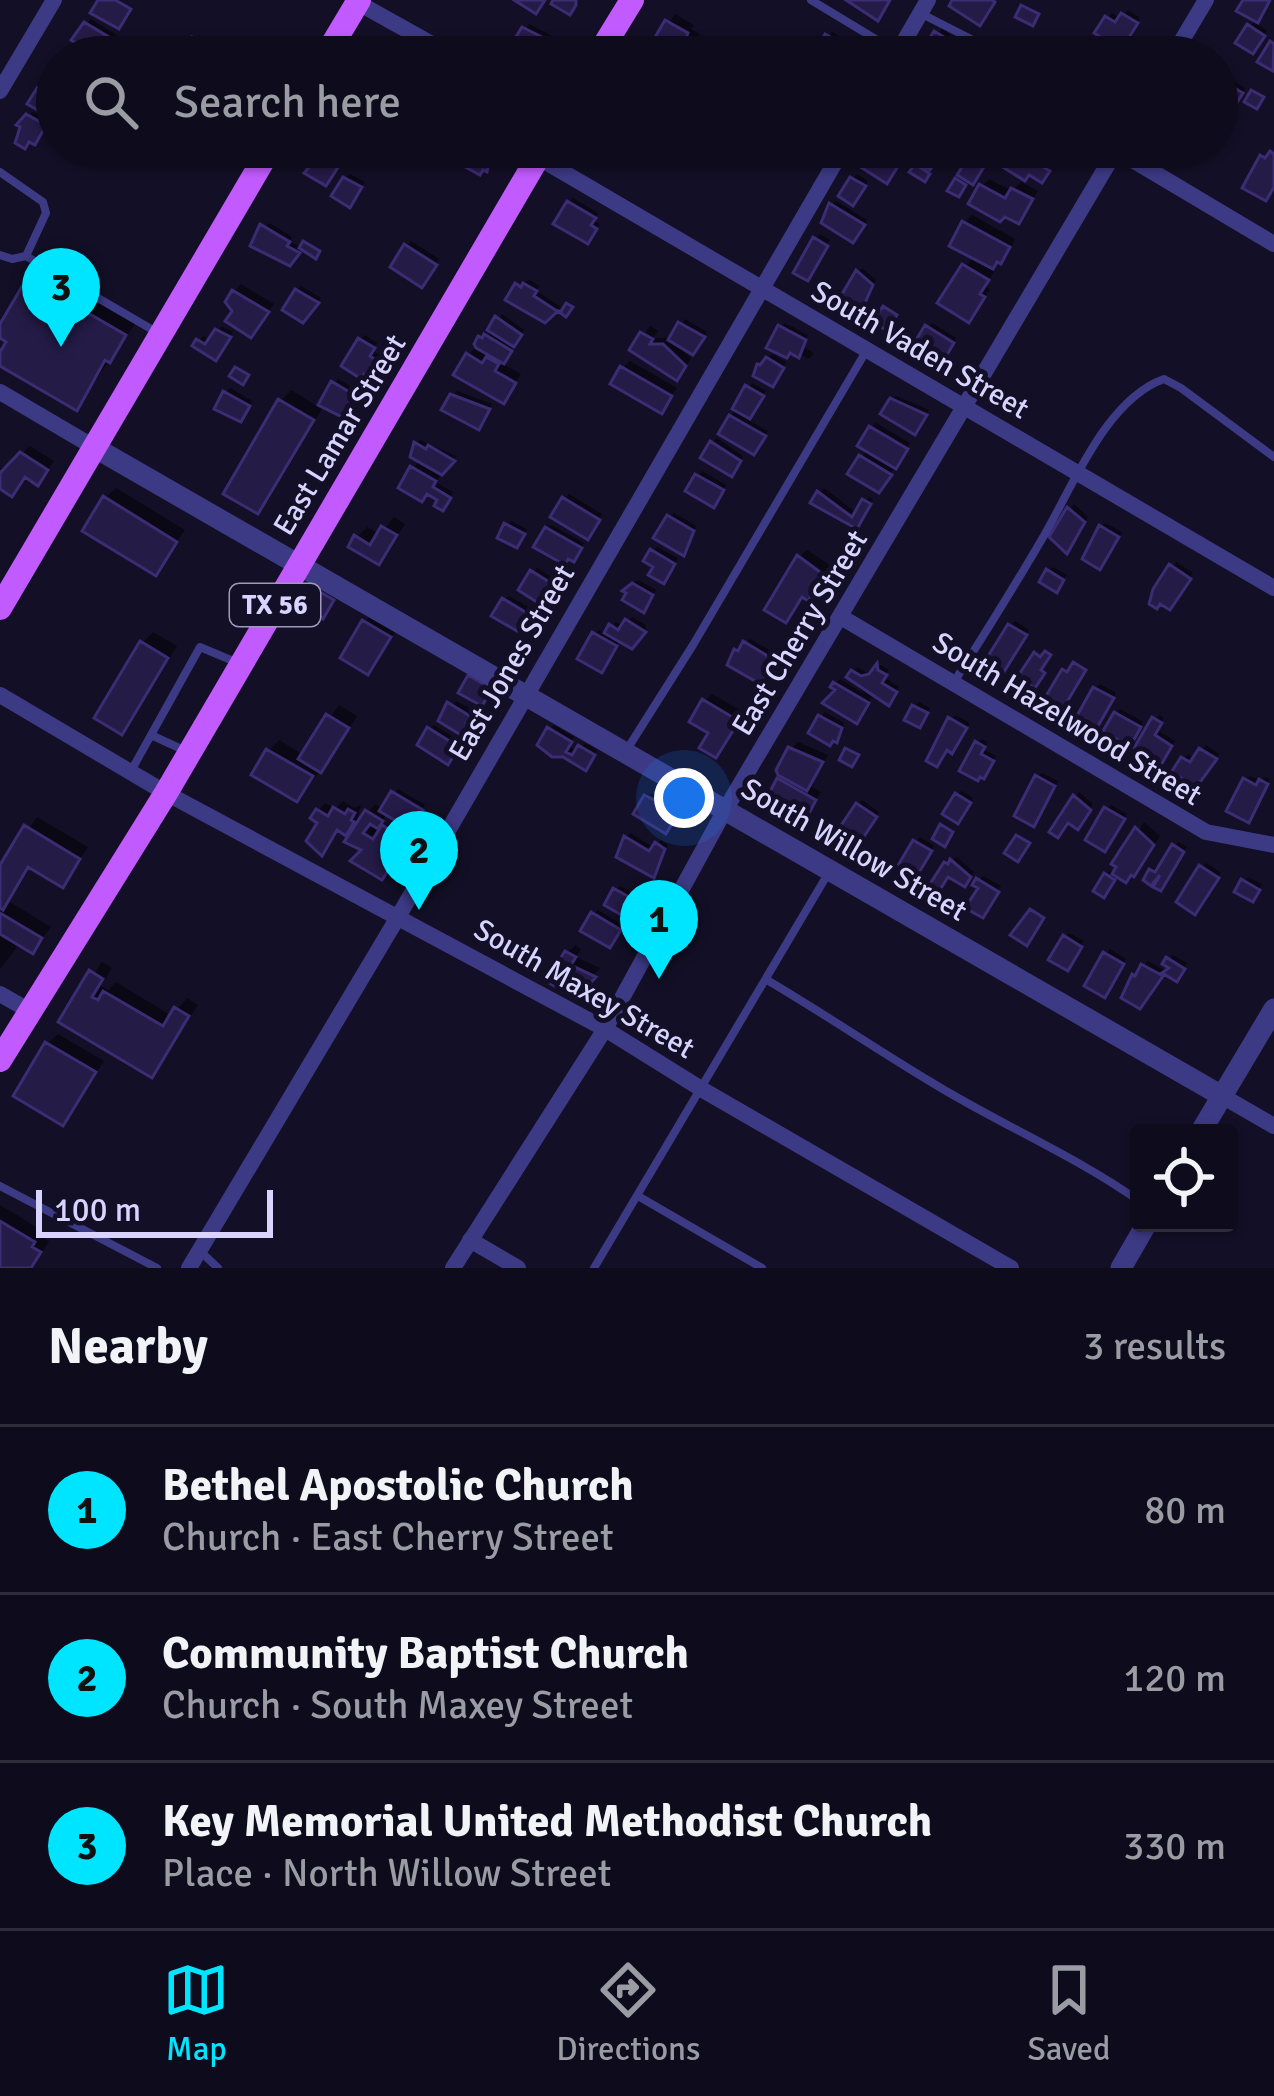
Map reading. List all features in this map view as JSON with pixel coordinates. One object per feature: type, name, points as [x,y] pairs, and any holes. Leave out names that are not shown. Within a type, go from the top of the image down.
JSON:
[{"type":"main road","points":[[610,36],[632,0]]},
{"type":"main road","points":[[337,36],[357,1]]},
{"type":"main road","points":[[0,608],[258,168]]},
{"type":"main road","name":"East Lamar Street","points":[[0,1060],[166,793],[533,168]]},
{"type":"street","points":[[0,91],[54,0]]},
{"type":"street","points":[[1185,36],[1206,0]]},
{"type":"street","points":[[357,1],[418,36]]},
{"type":"street","points":[[907,36],[924,7]]},
{"type":"street","name":"South Vaden Street","points":[[568,168],[762,289],[1274,588]]},
{"type":"street","name":"East Jones Street","points":[[189,1268],[832,168]]},
{"type":"street","name":"East Cherry Street","points":[[453,1268],[604,1029],[725,810],[1106,168]]},
{"type":"street","points":[[1148,168],[1274,244]]},
{"type":"street","points":[[0,392],[92,446]]},
{"type":"street","name":"South Willow Street","points":[[92,446],[1274,1126]]},
{"type":"street","name":"South Hazelwood Street","points":[[841,617],[1206,832],[1274,845]]},
{"type":"street","name":"South Maxey Street","points":[[0,695],[166,793],[604,1029],[1011,1268]]},
{"type":"street","points":[[0,994],[28,1010]]},
{"type":"street","points":[[1205,1124],[1274,1009]]},
{"type":"street","points":[[1121,1268],[1143,1232]]},
{"type":"street","points":[[470,1240],[518,1268]]},
{"type":"lane","points":[[811,0],[867,36]]},
{"type":"lane","points":[[924,7],[972,36]]},
{"type":"lane","points":[[0,172],[43,202],[46,213],[26,256]]},
{"type":"lane","points":[[0,255],[26,256],[159,333]]},
{"type":"lane","points":[[625,752],[867,350]]},
{"type":"lane","points":[[954,684],[1077,473],[1123,409],[1149,384],[1164,379],[1274,457]]},
{"type":"lane","points":[[130,772],[200,647],[241,664]]},
{"type":"lane","points":[[151,735],[189,753]]},
{"type":"lane","points":[[594,1268],[830,871]]},
{"type":"lane","points":[[766,980],[932,1083],[1130,1195]]},
{"type":"lane","points":[[0,1186],[157,1268]]},
{"type":"lane","points":[[638,1196],[763,1268]]},
{"type":"lane","points":[[200,1251],[218,1268]]},
{"type":"building","points":[[98,0],[115,0],[131,9],[119,29],[90,13]]},
{"type":"building","points":[[514,0],[545,0],[536,14]]},
{"type":"building","points":[[553,0],[576,0],[576,5],[570,15],[551,4]]},
{"type":"building","points":[[846,0],[890,0],[878,21]]},
{"type":"building","points":[[952,0],[995,2],[980,26],[949,6]]},
{"type":"building","points":[[1243,0],[1270,0],[1258,23],[1236,11]]},
{"type":"building","points":[[1021,5],[1039,14],[1033,26],[1015,17]]},
{"type":"building","points":[[1121,13],[1138,23],[1130,36],[1094,33],[1105,16],[1115,22]]},
{"type":"building","points":[[665,20],[688,33],[687,36],[656,36]]},
{"type":"building","points":[[84,22],[107,36],[74,36]]},
{"type":"building","points":[[1247,24],[1265,36],[1253,54],[1238,45]]},
{"type":"building","points":[[522,27],[540,36],[516,36]]},
{"type":"building","points":[[1270,41],[1274,44],[1273,71],[1257,62]]},
{"type":"building","points":[[1251,90],[1264,97],[1257,109],[1244,102]]},
{"type":"building","points":[[26,114],[36,120],[35,145],[29,142],[25,149],[15,143],[20,127],[16,125]]},
{"type":"building","points":[[1270,151],[1274,154],[1274,187],[1266,201],[1242,188],[1260,155],[1265,158]]},
{"type":"building","points":[[308,168],[338,168],[326,186],[304,173]]},
{"type":"building","points":[[862,168],[897,168],[887,184]]},
{"type":"building","points":[[921,168],[930,174],[925,182],[909,172]]},
{"type":"building","points":[[961,168],[983,168],[973,185],[957,175]]},
{"type":"building","points":[[1004,168],[1050,171],[1042,183],[1029,175],[1025,181]]},
{"type":"building","points":[[343,177],[362,187],[350,208],[331,196]]},
{"type":"building","points":[[850,177],[866,186],[853,206],[838,196]]},
{"type":"building","points":[[955,178],[966,185],[959,197],[947,191]]},
{"type":"building","points":[[979,184],[1005,198],[1011,188],[1033,199],[1019,224],[1005,217],[1000,222],[968,204]]},
{"type":"building","points":[[567,201],[596,218],[591,225],[597,229],[588,244],[553,224]]},
{"type":"building","points":[[829,203],[865,225],[853,243],[821,223]]},
{"type":"building","points":[[962,221],[1010,247],[1001,264],[997,262],[993,269],[949,246]]},
{"type":"building","points":[[260,224],[300,253],[290,266],[250,246]]},
{"type":"building","points":[[813,237],[828,246],[808,281],[793,273]]},
{"type":"building","points":[[303,241],[320,251],[316,259],[299,248]]},
{"type":"building","points":[[404,244],[437,265],[422,288],[390,267]]},
{"type":"building","points":[[962,264],[989,280],[969,323],[937,303]]},
{"type":"building","points":[[856,270],[873,285],[860,314],[838,301]]},
{"type":"building","points":[[27,278],[50,291],[57,278],[72,286],[64,299],[126,335],[110,363],[105,360],[77,411],[0,366],[6,342],[0,338],[0,324]]},
{"type":"building","points":[[515,283],[537,291],[534,296],[558,311],[545,323],[505,300]]},
{"type":"building","points":[[295,289],[319,303],[303,323],[282,310]]},
{"type":"building","points":[[232,290],[269,312],[251,338],[225,321],[232,311],[225,302]]},
{"type":"building","points":[[566,303],[573,307],[566,317],[560,313]]},
{"type":"building","points":[[883,306],[897,315],[887,331],[873,322]]},
{"type":"building","points":[[495,316],[522,335],[514,347],[487,330]]},
{"type":"building","points":[[678,322],[705,337],[693,355],[668,340]]},
{"type":"building","points":[[778,325],[806,340],[799,358],[766,348]]},
{"type":"building","points":[[925,325],[954,343],[942,363],[913,345]]},
{"type":"building","points":[[215,329],[231,337],[216,361],[192,346],[196,339],[205,344]]},
{"type":"building","points":[[640,332],[653,339],[650,344],[663,344],[686,366],[677,381],[629,350]]},
{"type":"building","points":[[484,334],[512,351],[504,364],[476,348],[478,336]]},
{"type":"building","points":[[358,338],[375,348],[370,356],[379,362],[370,377],[364,374],[361,379],[341,366]]},
{"type":"building","points":[[466,353],[482,363],[486,357],[499,364],[495,371],[516,383],[504,404],[453,375]]},
{"type":"building","points":[[766,357],[784,368],[773,387],[753,376]]},
{"type":"building","points":[[620,366],[672,396],[662,414],[610,384]]},
{"type":"building","points":[[235,367],[249,375],[243,385],[229,376]]},
{"type":"building","points":[[331,381],[358,397],[346,419],[318,405]]},
{"type":"building","points":[[745,385],[764,396],[750,419],[732,409]]},
{"type":"building","points":[[223,391],[250,406],[241,422],[214,409]]},
{"type":"building","points":[[450,394],[490,409],[479,430],[441,410]]},
{"type":"building","points":[[890,398],[927,415],[915,435],[880,414]]},
{"type":"building","points":[[278,399],[314,420],[258,514],[223,494]]},
{"type":"building","points":[[729,415],[766,436],[754,455],[718,434]]},
{"type":"building","points":[[869,426],[908,449],[896,469],[857,446]]},
{"type":"building","points":[[710,441],[741,461],[732,477],[700,458]]},
{"type":"building","points":[[414,442],[455,461],[442,475],[410,457]]},
{"type":"building","points":[[20,452],[48,470],[38,486],[25,477],[12,497],[0,489],[0,473]]},
{"type":"building","points":[[859,455],[892,475],[879,493],[847,474]]},
{"type":"building","points":[[410,466],[436,481],[433,487],[451,498],[443,511],[427,494],[422,502],[398,488]]},
{"type":"building","points":[[695,474],[724,490],[714,508],[685,491]]},
{"type":"building","points":[[817,491],[852,517],[862,499],[871,504],[857,529],[810,503]]},
{"type":"building","points":[[103,496],[177,542],[156,576],[82,531]]},
{"type":"building","points":[[562,497],[600,520],[588,540],[550,517]]},
{"type":"building","points":[[1067,507],[1085,522],[1067,554],[1049,537]]},
{"type":"building","points":[[667,515],[694,531],[684,556],[653,538]]},
{"type":"building","points":[[504,523],[525,534],[517,548],[497,538]]},
{"type":"building","points":[[1099,525],[1119,537],[1100,570],[1082,559]]},
{"type":"building","points":[[381,526],[397,535],[379,565],[348,547],[354,535],[370,545]]},
{"type":"building","points":[[545,527],[582,548],[574,562],[568,559],[565,565],[533,547]]},
{"type":"building","points":[[650,549],[675,564],[664,584],[648,575],[653,567],[643,561]]},
{"type":"building","points":[[797,555],[824,575],[786,623],[764,610]]},
{"type":"building","points":[[1169,564],[1191,579],[1170,610],[1160,604],[1157,609],[1149,604],[1153,589]]},
{"type":"building","points":[[1046,569],[1064,580],[1057,593],[1039,582]]},
{"type":"building","points":[[530,570],[559,588],[546,608],[518,590]]},
{"type":"building","points":[[632,583],[653,595],[644,613],[622,600],[626,593],[622,591]]},
{"type":"building","points":[[320,592],[334,600],[323,619],[309,609]]},
{"type":"building","points":[[502,598],[527,613],[517,631],[491,616]]},
{"type":"building","points":[[625,619],[646,632],[632,649],[604,633],[609,624],[618,630]]},
{"type":"building","points":[[362,620],[391,637],[368,675],[340,658]]},
{"type":"building","points":[[1008,624],[1027,635],[1002,675],[985,661]]},
{"type":"building","points":[[592,632],[617,646],[602,673],[577,659]]},
{"type":"building","points":[[140,641],[168,658],[122,735],[94,718]]},
{"type":"building","points":[[743,641],[771,658],[762,685],[727,665]]},
{"type":"building","points":[[1045,651],[1051,655],[1041,670],[1045,673],[1027,691],[1016,679],[1034,652],[1040,657]]},
{"type":"building","points":[[1073,662],[1086,670],[1061,712],[1043,701],[1062,669],[1067,672]]},
{"type":"building","points":[[877,663],[878,670],[887,675],[882,683],[897,692],[889,706],[846,677],[851,670],[861,676],[869,674]]},
{"type":"building","points":[[468,675],[492,689],[482,706],[458,693]]},
{"type":"building","points":[[833,682],[869,703],[857,724],[822,703],[835,690],[830,687]]},
{"type":"building","points":[[1093,687],[1114,698],[1094,733],[1074,721]]},
{"type":"building","points":[[702,699],[739,721],[716,758],[699,748],[708,733],[689,722]]},
{"type":"building","points":[[447,702],[470,716],[466,723],[471,726],[464,737],[438,721]]},
{"type":"building","points":[[912,705],[928,713],[920,728],[904,720]]},
{"type":"building","points":[[1114,712],[1141,727],[1130,747],[1103,731]]},
{"type":"building","points":[[326,714],[349,728],[321,773],[298,759]]},
{"type":"building","points":[[818,715],[842,728],[837,743],[830,746],[808,733]]},
{"type":"building","points":[[948,717],[967,728],[952,754],[947,750],[937,767],[926,761]]},
{"type":"building","points":[[1152,717],[1162,723],[1155,735],[1172,746],[1161,765],[1135,753],[1134,748]]},
{"type":"building","points":[[427,727],[459,747],[448,765],[417,745]]},
{"type":"building","points":[[547,727],[572,742],[566,752],[572,755],[578,745],[595,755],[586,771],[537,745]]},
{"type":"building","points":[[975,741],[985,747],[981,754],[994,761],[978,781],[959,771]]},
{"type":"building","points":[[788,747],[823,762],[807,791],[778,775]]},
{"type":"building","points":[[845,748],[859,755],[852,767],[839,760]]},
{"type":"building","points":[[1199,748],[1217,759],[1195,789],[1172,771],[1181,757],[1190,762]]},
{"type":"building","points":[[266,749],[313,776],[297,802],[251,775]]},
{"type":"building","points":[[1035,775],[1055,786],[1034,827],[1014,816]]},
{"type":"building","points":[[777,778],[816,800],[804,823],[765,801]]},
{"type":"building","points":[[1243,778],[1256,785],[1259,779],[1268,784],[1249,823],[1226,811]]},
{"type":"building","points":[[391,791],[423,810],[411,830],[379,811]]},
{"type":"building","points":[[955,793],[971,803],[958,824],[942,814]]},
{"type":"building","points":[[644,795],[679,812],[666,834],[633,814]]},
{"type":"building","points":[[1073,795],[1091,810],[1078,830],[1068,823],[1058,838],[1049,832]]},
{"type":"building","points":[[856,803],[877,817],[857,847],[849,845],[853,840],[846,836],[843,841],[834,836]]},
{"type":"building","points":[[333,807],[355,813],[354,822],[346,836],[337,830],[322,856],[306,841],[317,823],[310,818],[316,809],[328,816]]},
{"type":"building","points":[[1104,807],[1125,819],[1105,852],[1085,840]]},
{"type":"building","points":[[365,810],[383,821],[378,829],[370,824],[363,833],[373,839],[382,825],[398,835],[392,844],[399,849],[396,858],[382,880],[350,861],[361,850],[344,842]]},
{"type":"building","points":[[940,824],[953,832],[945,847],[932,839]]},
{"type":"building","points":[[24,825],[80,859],[63,888],[28,867],[3,910],[0,865]]},
{"type":"building","points":[[1135,827],[1154,845],[1126,883],[1112,874],[1116,867],[1111,864]]},
{"type":"building","points":[[1016,835],[1030,843],[1018,862],[1004,853]]},
{"type":"building","points":[[624,836],[649,851],[655,842],[665,849],[654,878],[616,857]]},
{"type":"building","points":[[913,840],[932,851],[915,879],[897,867]]},
{"type":"building","points":[[1172,844],[1184,852],[1161,891],[1153,887],[1160,875],[1151,886],[1143,880],[1149,869],[1155,872]]},
{"type":"building","points":[[950,859],[971,877],[965,887],[948,877],[938,893],[928,887]]},
{"type":"building","points":[[1199,865],[1219,878],[1195,915],[1176,902]]},
{"type":"building","points":[[1104,873],[1115,880],[1104,898],[1093,891]]},
{"type":"building","points":[[976,878],[999,892],[983,918],[965,908],[978,888],[972,885]]},
{"type":"building","points":[[1241,879],[1260,890],[1253,902],[1234,892]]},
{"type":"building","points":[[613,888],[638,902],[625,917],[604,905]]},
{"type":"building","points":[[1030,909],[1044,918],[1027,946],[1010,935]]},
{"type":"building","points":[[591,912],[621,930],[610,948],[580,931]]},
{"type":"building","points":[[0,913],[42,938],[33,954],[0,934]]},
{"type":"building","points":[[1063,935],[1082,947],[1068,971],[1048,960]]},
{"type":"building","points":[[565,951],[576,957],[571,965],[596,977],[576,999],[546,981]]},
{"type":"building","points":[[1103,952],[1124,964],[1105,998],[1084,986]]},
{"type":"building","points":[[1166,957],[1185,969],[1177,982],[1162,973],[1169,968],[1162,964]]},
{"type":"building","points":[[1141,964],[1163,976],[1140,1009],[1121,998]]},
{"type":"building","points":[[89,970],[103,979],[92,997],[98,1000],[103,991],[163,1026],[174,1007],[189,1016],[152,1078],[58,1022]]},
{"type":"building","points":[[45,1042],[96,1072],[63,1126],[13,1096]]},
{"type":"building","points":[[0,1221],[35,1242],[32,1247],[41,1252],[31,1268],[0,1268]]},
{"type":"place","name":"Key Memorial United Methodist Church","points":[[61,347]]},
{"type":"place","name":"Community Baptist Church","points":[[419,910]]},
{"type":"place","name":"Bethel Apostolic Church","points":[[659,979]]}]
